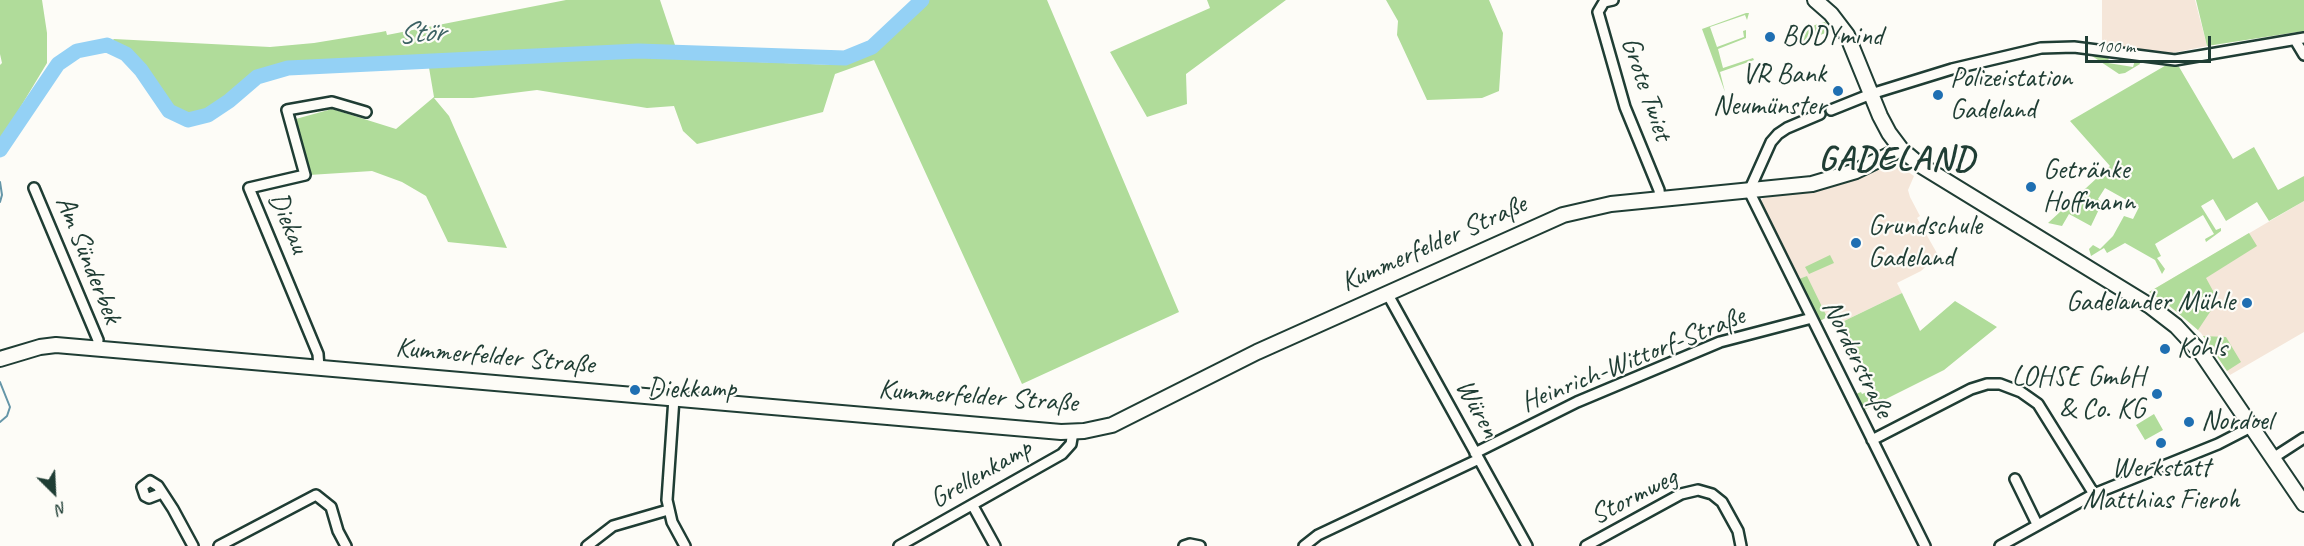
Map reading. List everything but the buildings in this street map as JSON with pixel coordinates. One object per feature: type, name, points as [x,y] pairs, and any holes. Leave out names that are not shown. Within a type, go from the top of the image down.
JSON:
[{"type":"street","points":[[1815,0],[1832,14],[1847,34],[1870,94],[1889,133],[1901,149],[1920,165],[2137,298],[2169,321],[2202,354],[2304,504]]},
{"type":"street","name":"Grote Twiet","points":[[1608,1],[1598,12],[1625,107],[1659,190],[1660,199]]},
{"type":"street","points":[[1831,110],[1870,94],[1979,62],[2056,46],[2175,60],[2300,39],[2304,55]]},
{"type":"street","name":"Diekau","points":[[319,368],[318,354],[249,188],[305,176],[287,110],[332,102],[366,112]]},
{"type":"street","points":[[1749,191],[1778,134],[1820,114]]},
{"type":"street","name":"Kummerfelder Straße","points":[[0,359],[40,347],[56,345],[1073,432],[1096,430],[1112,425],[1257,352],[1563,214],[1594,206],[1826,181],[1856,171],[1901,149]]},
{"type":"street","name":"Am Sünderbek","points":[[34,188],[98,340],[97,349]]},
{"type":"street","name":"Norderstraße","points":[[1749,191],[1924,546]]},
{"type":"street","name":"Würen","points":[[1387,293],[1527,546]]},
{"type":"street","name":"Heinrich-Wittorf-Straße","points":[[1304,546],[1318,535],[1477,456],[1577,402],[1720,342],[1812,318]]},
{"type":"street","points":[[1872,440],[1980,386],[1994,384],[2008,386],[2027,396],[2042,410],[2094,494]]},
{"type":"street","points":[[674,398],[667,476],[668,510],[685,546]]},
{"type":"street","points":[[2000,546],[2094,494],[2218,444],[2252,427]]},
{"type":"street","name":"Grellenkamp","points":[[899,546],[1062,454],[1071,444],[1073,432]]},
{"type":"street","points":[[2273,459],[2304,438]]},
{"type":"street","points":[[2015,479],[2037,524]]},
{"type":"street","name":"Stormweg","points":[[1586,546],[1681,494],[1698,490],[1712,494],[1722,502],[1738,531],[1741,546]]},
{"type":"street","points":[[162,493],[193,546]]},
{"type":"street","points":[[219,546],[316,495],[331,507],[338,531],[346,546]]},
{"type":"street","points":[[973,506],[995,546]]},
{"type":"street","points":[[587,546],[613,526],[668,510]]},
{"type":"street","points":[[1184,546],[1190,544],[1200,546]]},
{"type":"shaded area","points":[[2102,0],[2195,0],[2207,46],[2172,53],[2102,44]]},
{"type":"shaded area","name":"Grundschule Gadeland","points":[[1896,163],[1914,176],[1908,190],[1910,197],[1920,216],[1917,218],[1938,255],[1921,271],[1897,283],[1902,293],[1840,323],[1835,313],[1820,321],[1761,202],[1763,198],[1833,187]]},
{"type":"shaded area","points":[[2304,201],[2304,332],[2230,375],[2201,333],[2180,314],[2149,292]]},
{"type":"green space","points":[[0,0],[42,0],[47,33],[47,63],[0,141],[0,65],[2,63]]},
{"type":"green space","points":[[566,0],[660,0],[676,48],[654,46],[649,58],[837,65],[871,52],[929,0],[1047,0],[1179,312],[1022,384],[874,60],[835,74],[823,112],[697,144],[683,131],[674,106],[647,108],[537,90],[473,98],[434,98],[449,116],[507,248],[448,242],[426,196],[402,182],[372,171],[309,175],[292,120],[332,109],[396,129],[434,97],[427,56],[390,57],[390,62],[288,68],[257,77],[229,101],[208,115],[188,120],[169,111],[141,70],[126,54],[107,45],[114,39],[270,47],[314,43],[386,31],[387,35]]},
{"type":"green space","points":[[1207,0],[1286,0],[1186,74],[1187,104],[1147,117],[1110,52],[1210,8]]},
{"type":"green space","points":[[1386,0],[1489,0],[1503,33],[1499,91],[1482,98],[1427,100],[1397,35],[1398,21]]},
{"type":"green space","points":[[2196,0],[2304,0],[2304,31],[2207,46]]},
{"type":"green space","points":[[1749,13],[1747,20],[1745,15],[1710,27],[1717,47],[1744,37],[1743,31],[1746,30],[1746,38],[1718,49],[1723,68],[1753,58],[1754,60],[1720,72],[1725,92],[1702,29]]},
{"type":"green space","points":[[1825,22],[1833,30],[1800,43],[1798,37],[1815,25]]},
{"type":"green space","points":[[2092,53],[2109,56],[2108,63],[2133,67],[2135,60],[2140,64],[2119,74],[2092,56]]},
{"type":"green space","points":[[2175,60],[2233,159],[2254,147],[2278,190],[2304,176],[2304,201],[2269,221],[2257,202],[2226,221],[2213,199],[2201,206],[2216,230],[2221,228],[2221,231],[2206,242],[2205,239],[2214,234],[2203,215],[2155,244],[2161,256],[2157,258],[2165,269],[2162,274],[2155,260],[2125,243],[2107,253],[2104,248],[2091,256],[2089,249],[2093,245],[2100,249],[2113,236],[2124,216],[2133,219],[2139,207],[2105,188],[2098,199],[2102,203],[2091,226],[2069,214],[2062,226],[2048,223],[2110,166],[2070,121]]},
{"type":"green space","points":[[2249,233],[2257,246],[2206,278],[2218,300],[2198,330],[2149,292]]},
{"type":"green space","points":[[1830,255],[1834,263],[1809,274],[1805,267]]},
{"type":"green space","points":[[1807,276],[1827,317],[1820,321],[1799,279]]},
{"type":"green space","points":[[1902,293],[1920,331],[1955,301],[1997,327],[1944,370],[1864,410],[1856,394],[1873,389],[1840,323]]},
{"type":"green space","points":[[2203,336],[2226,337],[2241,362],[2227,371]]},
{"type":"green space","points":[[2154,414],[2163,430],[2145,440],[2136,425]]},
{"type":"waterway","name":"Stör","points":[[0,150],[58,64],[77,51],[107,45],[126,54],[141,70],[169,111],[188,120],[208,115],[229,101],[257,77],[288,68],[638,51],[845,58],[872,47],[922,0]]},
{"type":"waterway","points":[[0,182],[2,195],[0,202]]},
{"type":"waterway","points":[[0,382],[10,407],[7,416],[0,422]]},
{"type":"place","name":"BODYmind","points":[[1770,37]]},
{"type":"place","name":"VR Bank Neumünster","points":[[1838,91]]},
{"type":"place","name":"Polizeistation Gadeland","points":[[1938,95]]},
{"type":"place","name":"Getränke Hoffmann","points":[[2031,187]]},
{"type":"place","name":"Grundschule Gadeland","points":[[1856,243]]},
{"type":"place","name":"Gadelander Mühle","points":[[2247,303]]},
{"type":"place","name":"Kohls","points":[[2165,349]]},
{"type":"place","name":"Diekkamp","points":[[635,390]]},
{"type":"place","name":"LOHSE GmbH & Co. KG","points":[[2157,394]]},
{"type":"place","name":"Nordoel","points":[[2189,422]]},
{"type":"place","name":"Werkstatt Matthias Fieroh","points":[[2161,443]]},
{"type":"district","name":"GADELAND","points":[[1897,160]]}]
